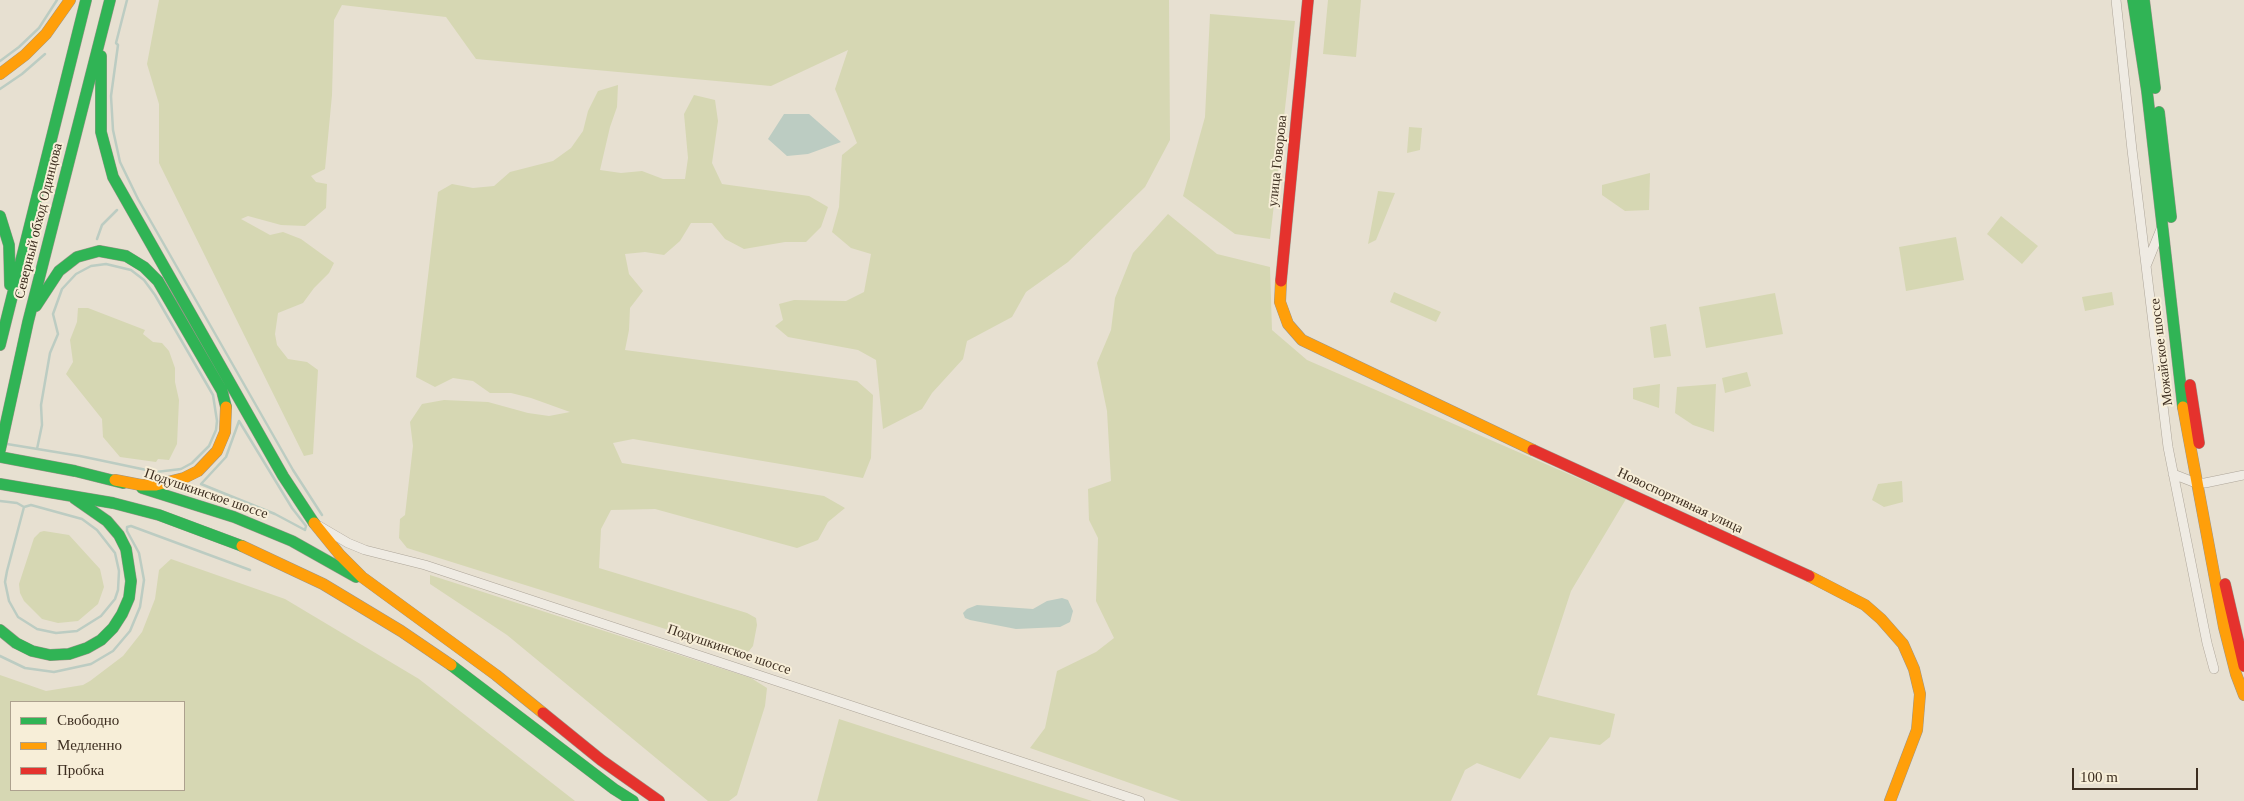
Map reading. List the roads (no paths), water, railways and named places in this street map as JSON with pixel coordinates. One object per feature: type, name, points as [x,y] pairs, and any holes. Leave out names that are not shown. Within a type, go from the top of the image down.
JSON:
[{"type":"main road","points":[[0,74],[25,55],[46,34],[70,0]]},
{"type":"main road","name":"Северный обход Одинцова","points":[[0,344],[86,0]]},
{"type":"main road","name":"Северный обход Одинцова","points":[[1,445],[28,322],[110,0]]},
{"type":"main road","name":"улица Говорова","points":[[1288,324],[1280,302],[1281,285],[1308,0]]},
{"type":"main road","name":"Можайское шоссе","points":[[2133,0],[2147,91],[2184,414],[2244,666]]},
{"type":"main road","name":"Можайское шоссе","points":[[2144,0],[2164,152],[2201,483],[2224,627],[2236,674],[2244,695]]},
{"type":"main road","points":[[104,28],[99,83],[100,120],[103,143],[113,177],[278,467],[312,522],[362,577],[496,675],[601,760],[659,801]]},
{"type":"main road","points":[[0,216],[6,234],[10,258],[10,286],[5,321]]},
{"type":"main road","points":[[28,322],[50,282],[68,263],[88,253],[99,251],[117,253],[144,267],[158,281],[218,383],[225,401],[227,421],[222,442],[208,462],[198,471],[170,482],[141,485],[115,480]]},
{"type":"main road","name":"Новоспортивная улица","points":[[1288,324],[1302,340],[1324,352],[1504,437],[1800,571],[1865,606],[1882,619],[1903,644],[1912,664],[1920,694],[1917,730],[1911,750],[1890,801]]},
{"type":"main road","name":"Подушкинское шоссе","points":[[0,457],[115,480],[234,517],[292,541],[388,596]]},
{"type":"main road","points":[[0,484],[113,503],[182,523],[278,561],[338,592],[466,676],[614,789],[633,801]]},
{"type":"main road","points":[[0,630],[16,643],[32,651],[50,655],[69,654],[87,648],[101,640],[113,628],[122,614],[129,598],[131,581],[129,556],[123,542],[100,515],[78,499],[63,494]]},
{"type":"street","points":[[2116,0],[2163,412],[2173,474],[2207,644],[2214,669]]},
{"type":"street","points":[[2146,267],[2162,226]]},
{"type":"street","points":[[2173,474],[2201,483],[2244,475]]},
{"type":"street","name":"Подушкинское шоссе","points":[[312,522],[348,543],[365,550],[424,565],[1140,801]]},
{"type":"waterway","points":[[0,61],[19,47],[39,28],[57,0]]},
{"type":"waterway","points":[[127,0],[116,43],[118,45],[111,96],[113,130],[120,162],[138,199],[293,470],[322,515]]},
{"type":"waterway","points":[[0,89],[22,74],[45,54]]},
{"type":"waterway","points":[[97,239],[102,225],[117,210]]},
{"type":"waterway","points":[[7,444],[80,456],[156,472],[181,469],[192,463],[209,446],[216,430],[217,421],[213,395],[155,295],[144,280],[131,270],[106,264],[91,266],[76,274],[62,289],[53,314],[58,334],[50,353],[41,405],[42,425],[37,449]]},
{"type":"waterway","points":[[239,421],[292,508],[306,526],[305,530],[275,514],[201,484],[226,457],[239,421]]},
{"type":"waterway","points":[[0,501],[17,503],[24,507]]},
{"type":"waterway","points":[[31,505],[82,519],[97,530],[115,553],[119,571],[118,590],[115,599],[101,616],[77,631],[56,633],[37,629],[18,617],[9,601],[5,582],[7,571],[24,507],[31,505]]},
{"type":"waterway","points":[[0,656],[25,668],[54,672],[91,664],[113,651],[130,631],[140,607],[144,580],[139,553],[127,531],[127,527],[131,526],[250,570]]}]
